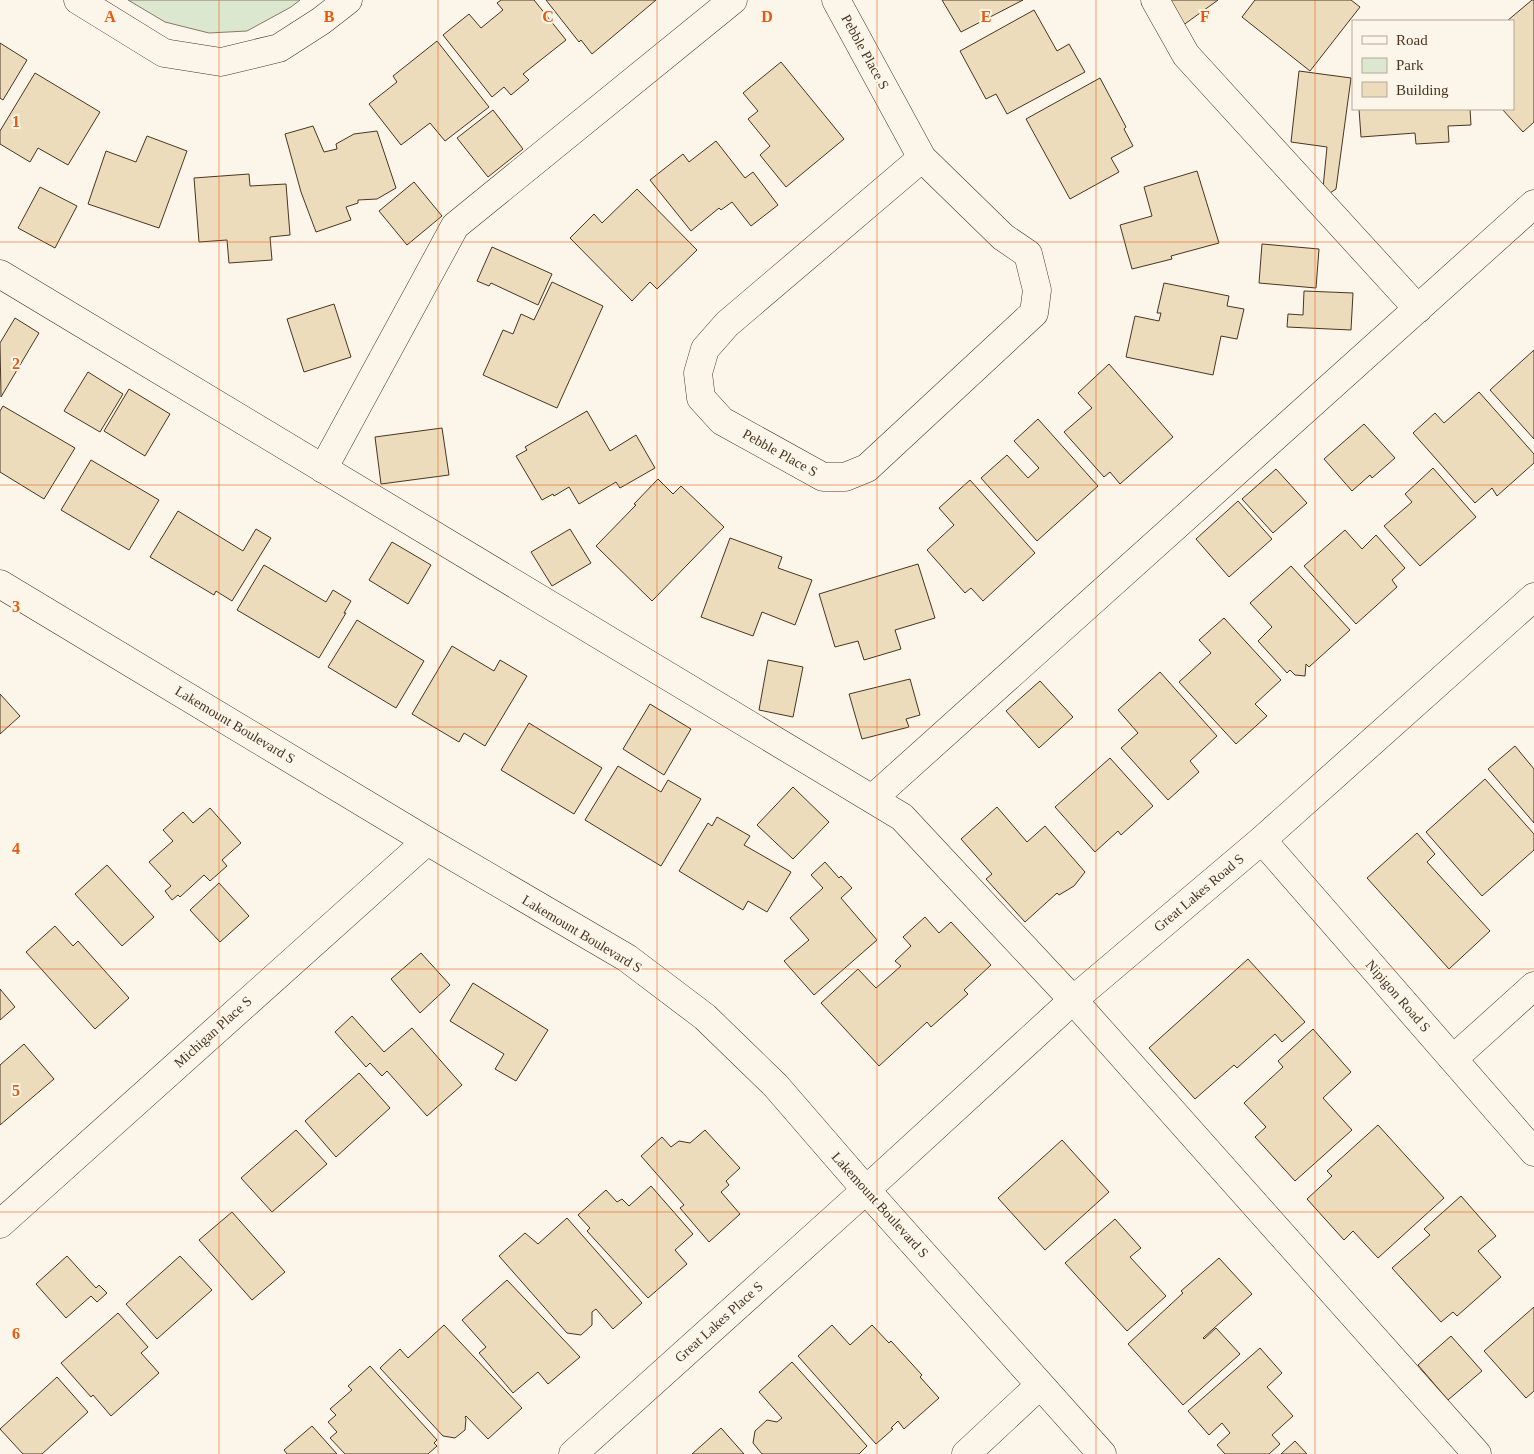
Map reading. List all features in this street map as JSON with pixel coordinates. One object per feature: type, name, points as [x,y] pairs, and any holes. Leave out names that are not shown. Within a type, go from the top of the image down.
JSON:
[{"type":"street","points":[[78,0],[164,53],[221,62],[279,48],[321,21],[348,0]]},
{"type":"street","points":[[323,469],[455,226],[733,0]]},
{"type":"street","name":"Pebble Place S","points":[[836,0],[922,158],[1003,237],[1028,254],[1037,290],[1034,313],[866,468],[845,477],[823,477],[722,421],[701,398],[698,373],[706,349],[727,324],[922,158]]},
{"type":"street","points":[[1155,0],[1186,55],[1418,309]]},
{"type":"street","points":[[872,799],[1534,204]]},
{"type":"street","points":[[0,274],[902,817],[1073,1000],[1477,1454]]},
{"type":"street","name":"Lakemount Boulevard S","points":[[0,584],[627,958],[705,1017],[776,1086],[866,1190],[1102,1454]]},
{"type":"street","name":"Great Lakes Road S","points":[[866,1190],[1073,1000],[1262,840],[1534,597]]},
{"type":"street","name":"Michigan Place S","points":[[0,1224],[427,840]]},
{"type":"street","name":"Nipigon Road S","points":[[1262,840],[1534,1152]]},
{"type":"street","points":[[1453,1059],[1534,986]]},
{"type":"street","name":"Great Lakes Place S","points":[[573,1454],[866,1190]]},
{"type":"street","points":[[966,1454],[1040,1385]]},
{"type":"green space","points":[[128,0],[300,0],[247,31],[209,33],[165,22]]},
{"type":"building","points":[[501,0],[534,0],[566,40],[523,74],[529,80],[511,95],[504,87],[492,97],[443,35],[469,14],[481,28],[503,10],[497,3]]},
{"type":"building","points":[[546,0],[656,0],[592,54],[581,40],[579,42]]},
{"type":"building","points":[[942,0],[1023,0],[961,32]]},
{"type":"building","points":[[1163,0],[1218,0],[1182,26]]},
{"type":"building","points":[[1255,0],[1351,0],[1360,7],[1310,71],[1242,17]]},
{"type":"building","points":[[1534,0],[1534,122],[1523,132],[1503,110],[1514,110],[1514,20],[1508,20]]},
{"type":"building","points":[[1034,10],[1057,51],[1069,44],[1085,72],[1007,114],[996,94],[986,99],[960,51]]},
{"type":"building","points":[[437,41],[489,107],[445,141],[430,123],[401,145],[369,104],[397,82],[393,76]]},
{"type":"building","points":[[0,43],[27,60],[3,100],[0,98]]},
{"type":"building","points":[[781,62],[844,139],[786,187],[760,155],[770,146],[748,119],[758,111],[743,93]]},
{"type":"building","points":[[1299,71],[1351,78],[1336,189],[1327,195],[1323,188],[1327,147],[1291,142]]},
{"type":"building","points":[[35,73],[100,112],[68,165],[38,148],[30,162],[0,144],[0,131]]},
{"type":"building","points":[[1100,78],[1126,127],[1124,129],[1133,146],[1111,158],[1119,172],[1070,199],[1026,119]]},
{"type":"building","points":[[493,110],[523,149],[488,177],[457,138]]},
{"type":"building","points":[[1359,110],[1470,110],[1471,125],[1448,126],[1449,142],[1416,144],[1415,133],[1361,137]]},
{"type":"building","points":[[313,126],[324,152],[337,149],[336,144],[354,134],[377,131],[396,188],[377,199],[358,200],[358,203],[346,207],[351,220],[316,232],[301,192],[285,134]]},
{"type":"building","points":[[147,136],[187,151],[159,228],[88,204],[106,151],[136,162]]},
{"type":"building","points":[[716,141],[745,178],[753,172],[778,205],[751,226],[732,202],[721,210],[719,208],[691,231],[650,180],[683,154],[689,162]]},
{"type":"building","points":[[1197,171],[1219,243],[1171,256],[1172,259],[1132,269],[1120,225],[1152,216],[1144,187]]},
{"type":"building","points":[[249,174],[250,186],[286,184],[290,235],[270,237],[272,260],[229,263],[227,240],[199,242],[194,178]]},
{"type":"building","points":[[414,182],[442,216],[407,245],[379,211]]},
{"type":"building","points":[[40,187],[77,206],[55,248],[18,228]]},
{"type":"building","points":[[637,189],[697,250],[657,289],[650,282],[632,301],[570,238],[594,214],[602,223]]},
{"type":"building","points":[[1262,244],[1319,249],[1316,288],[1259,283]]},
{"type":"building","points":[[492,247],[552,274],[538,305],[491,283],[489,286],[477,281]]},
{"type":"building","points":[[552,282],[603,306],[557,408],[483,375],[503,330],[513,334],[521,314],[534,320]]},
{"type":"building","points":[[1164,283],[1229,296],[1227,306],[1244,309],[1237,339],[1221,336],[1213,375],[1126,357],[1135,316],[1159,321],[1161,313],[1157,313]]},
{"type":"building","points":[[1304,291],[1353,293],[1351,330],[1287,327],[1288,314],[1303,315]]},
{"type":"building","points":[[334,304],[351,357],[304,372],[287,319]]},
{"type":"building","points":[[15,318],[39,333],[1,397],[0,343]]},
{"type":"building","points":[[1534,350],[1534,439],[1490,390]]},
{"type":"building","points":[[1109,364],[1173,437],[1120,484],[1110,472],[1104,477],[1064,432],[1092,408],[1078,393]]},
{"type":"building","points":[[88,372],[123,394],[100,432],[64,411]]},
{"type":"building","points":[[129,389],[170,414],[145,456],[104,431]]},
{"type":"building","points":[[1479,392],[1534,454],[1534,463],[1497,496],[1492,488],[1475,503],[1413,433],[1435,413],[1444,423]]},
{"type":"building","points":[[3,406],[75,448],[44,499],[0,472],[0,411]]},
{"type":"building","points":[[587,411],[610,451],[636,435],[655,468],[620,488],[616,482],[579,504],[569,487],[554,496],[553,494],[542,500],[516,456],[527,450],[525,447]]},
{"type":"building","points":[[1038,419],[1098,486],[1037,541],[981,478],[1007,455],[1028,478],[1039,468],[1014,441]]},
{"type":"building","points":[[1364,424],[1395,458],[1372,478],[1370,475],[1352,491],[1324,459]]},
{"type":"building","points":[[442,428],[449,475],[381,484],[375,437]]},
{"type":"building","points":[[91,460],[159,500],[129,550],[61,510]]},
{"type":"building","points":[[1433,468],[1476,517],[1420,566],[1384,526],[1412,502],[1405,494]]},
{"type":"building","points":[[1276,469],[1307,503],[1273,533],[1242,499]]},
{"type":"building","points":[[658,479],[673,494],[681,486],[724,527],[652,601],[596,546],[636,505],[634,504]]},
{"type":"building","points":[[970,480],[1035,553],[983,601],[971,588],[965,593],[927,550],[954,525],[939,508]]},
{"type":"building","points":[[1238,501],[1272,539],[1229,577],[1196,539]]},
{"type":"building","points":[[178,511],[243,551],[256,529],[271,538],[232,601],[216,591],[214,595],[150,557]]},
{"type":"building","points":[[570,529],[591,563],[552,586],[531,552]]},
{"type":"building","points":[[1345,530],[1362,549],[1376,535],[1405,568],[1392,580],[1397,587],[1356,624],[1304,566]]},
{"type":"building","points":[[730,538],[782,557],[778,568],[812,580],[795,625],[762,612],[753,636],[701,617]]},
{"type":"building","points":[[392,542],[431,565],[408,604],[369,580]]},
{"type":"building","points":[[918,564],[935,618],[895,630],[901,649],[864,660],[858,641],[835,647],[819,594]]},
{"type":"building","points":[[264,565],[326,602],[333,590],[351,601],[344,613],[346,613],[319,658],[237,610]]},
{"type":"building","points":[[1291,566],[1350,630],[1309,667],[1306,664],[1305,676],[1295,675],[1290,670],[1287,673],[1258,641],[1272,627],[1250,603]]},
{"type":"building","points":[[1224,618],[1281,680],[1255,704],[1267,716],[1236,744],[1179,682],[1211,653],[1199,640]]},
{"type":"building","points":[[357,620],[424,661],[396,708],[328,667]]},
{"type":"building","points":[[452,646],[494,671],[500,660],[527,676],[485,746],[464,733],[459,742],[412,714]]},
{"type":"building","points":[[768,660],[803,667],[793,717],[759,710]]},
{"type":"building","points":[[1160,672],[1217,736],[1190,761],[1199,772],[1168,800],[1121,748],[1138,733],[1118,710]]},
{"type":"building","points":[[910,679],[920,715],[906,719],[909,727],[862,739],[849,694]]},
{"type":"building","points":[[1040,681],[1073,717],[1039,748],[1006,711]]},
{"type":"building","points":[[0,694],[20,716],[0,734]]},
{"type":"building","points":[[650,704],[691,729],[664,775],[623,749]]},
{"type":"building","points":[[529,723],[602,768],[574,814],[501,770]]},
{"type":"building","points":[[1515,746],[1534,769],[1534,823],[1488,769]]},
{"type":"building","points":[[1110,758],[1153,806],[1121,835],[1118,831],[1095,852],[1055,807]]},
{"type":"building","points":[[618,766],[661,792],[668,780],[701,799],[661,866],[585,820]]},
{"type":"building","points":[[1485,779],[1534,834],[1534,850],[1482,896],[1426,832]]},
{"type":"building","points":[[793,787],[829,822],[793,859],[757,825]]},
{"type":"building","points":[[997,807],[1027,842],[1045,826],[1085,872],[1074,886],[1059,895],[1057,893],[1025,922],[986,879],[992,874],[961,839]]},
{"type":"building","points":[[210,808],[241,843],[222,860],[227,866],[210,881],[204,875],[180,897],[178,895],[172,900],[165,891],[171,886],[149,862],[173,841],[163,830],[183,812],[193,823]]},
{"type":"building","points":[[717,817],[750,836],[744,845],[791,872],[767,912],[748,901],[743,910],[679,871],[708,823],[712,826]]},
{"type":"building","points":[[1417,833],[1435,854],[1427,862],[1490,931],[1449,969],[1367,878]]},
{"type":"building","points":[[825,862],[839,878],[841,876],[852,888],[841,898],[877,940],[814,995],[784,961],[809,940],[790,918],[823,888],[811,875]]},
{"type":"building","points":[[107,865],[154,917],[122,946],[75,894]]},
{"type":"building","points":[[219,883],[249,916],[220,942],[190,910]]},
{"type":"building","points":[[925,917],[939,933],[951,922],[991,965],[964,990],[968,994],[931,1027],[927,1022],[879,1066],[821,1003],[858,969],[876,988],[901,966],[895,961],[911,946],[903,937]]},
{"type":"building","points":[[55,926],[73,946],[78,941],[129,998],[95,1029],[26,952]]},
{"type":"building","points":[[421,953],[450,985],[420,1013],[391,979]]},
{"type":"building","points":[[1248,959],[1305,1022],[1282,1042],[1275,1034],[1237,1068],[1234,1065],[1195,1099],[1149,1048]]},
{"type":"building","points":[[473,983],[548,1030],[516,1081],[495,1069],[504,1054],[450,1021]]},
{"type":"building","points":[[0,989],[15,1007],[0,1020]]},
{"type":"building","points":[[352,1016],[384,1052],[412,1028],[462,1085],[427,1116],[387,1071],[382,1076],[370,1063],[366,1067],[335,1032]]},
{"type":"building","points":[[1313,1029],[1351,1072],[1323,1098],[1352,1130],[1295,1181],[1255,1137],[1266,1127],[1244,1103],[1283,1067],[1278,1061]]},
{"type":"building","points":[[24,1044],[54,1079],[0,1125],[0,1065]]},
{"type":"building","points":[[359,1073],[390,1108],[336,1157],[305,1121]]},
{"type":"building","points":[[1378,1125],[1444,1198],[1378,1258],[1353,1231],[1344,1240],[1307,1199],[1332,1176],[1327,1171]]},
{"type":"building","points":[[296,1130],[327,1164],[272,1212],[241,1178]]},
{"type":"building","points":[[705,1130],[740,1168],[726,1181],[729,1185],[721,1192],[740,1214],[709,1242],[680,1208],[684,1205],[641,1156],[662,1137],[671,1147],[679,1141],[690,1143]]},
{"type":"building","points":[[1062,1140],[1109,1192],[1045,1250],[998,1198]]},
{"type":"building","points":[[651,1186],[693,1234],[675,1250],[687,1264],[648,1298],[587,1231],[590,1228],[578,1215],[606,1190],[617,1202],[622,1199],[629,1206]]},
{"type":"building","points":[[1461,1196],[1496,1236],[1478,1251],[1501,1277],[1457,1316],[1453,1312],[1441,1322],[1392,1268],[1430,1235],[1424,1229]]},
{"type":"building","points":[[232,1212],[285,1272],[252,1300],[199,1240]]},
{"type":"building","points":[[567,1218],[642,1303],[613,1329],[596,1309],[592,1312],[592,1325],[581,1335],[567,1333],[499,1256],[525,1233],[538,1244]]},
{"type":"building","points":[[1115,1219],[1141,1248],[1130,1257],[1166,1296],[1127,1331],[1065,1263]]},
{"type":"building","points":[[67,1256],[96,1288],[99,1285],[107,1293],[97,1302],[91,1296],[66,1318],[36,1284]]},
{"type":"building","points":[[180,1256],[212,1290],[157,1339],[126,1304]]},
{"type":"building","points":[[1219,1258],[1252,1294],[1203,1338],[1216,1328],[1240,1354],[1183,1405],[1128,1344],[1183,1293],[1181,1291]]},
{"type":"building","points":[[507,1280],[580,1357],[548,1384],[538,1372],[513,1393],[479,1353],[486,1347],[462,1320]]},
{"type":"building","points":[[1534,1307],[1534,1391],[1526,1398],[1484,1351]]},
{"type":"building","points":[[118,1313],[148,1347],[141,1353],[159,1373],[111,1416],[93,1395],[91,1397],[61,1363]]},
{"type":"building","points":[[444,1325],[522,1408],[488,1439],[466,1416],[465,1430],[455,1438],[443,1436],[380,1368],[400,1349],[408,1358]]},
{"type":"building","points":[[832,1325],[850,1345],[872,1325],[889,1343],[891,1341],[922,1375],[920,1377],[939,1398],[904,1429],[898,1421],[891,1428],[893,1429],[876,1444],[798,1356]]},
{"type":"building","points":[[1451,1336],[1482,1371],[1448,1400],[1418,1365]]},
{"type":"building","points":[[1260,1348],[1282,1373],[1267,1387],[1293,1416],[1272,1435],[1280,1444],[1269,1454],[1225,1454],[1217,1445],[1230,1433],[1222,1423],[1209,1435],[1188,1411]]},
{"type":"building","points":[[792,1362],[867,1446],[859,1454],[762,1454],[753,1443],[755,1431],[767,1420],[777,1422],[782,1418],[759,1392]]},
{"type":"building","points":[[370,1366],[437,1440],[434,1443],[437,1446],[428,1454],[345,1454],[330,1438],[337,1432],[328,1422],[336,1415],[330,1409],[352,1390],[348,1386]]},
{"type":"building","points":[[57,1377],[88,1412],[42,1454],[23,1454],[0,1429]]},
{"type":"building","points":[[312,1426],[337,1454],[287,1454],[284,1450]]},
{"type":"building","points":[[721,1428],[744,1454],[692,1454]]},
{"type":"building","points":[[1295,1441],[1307,1454],[1281,1454]]}]
